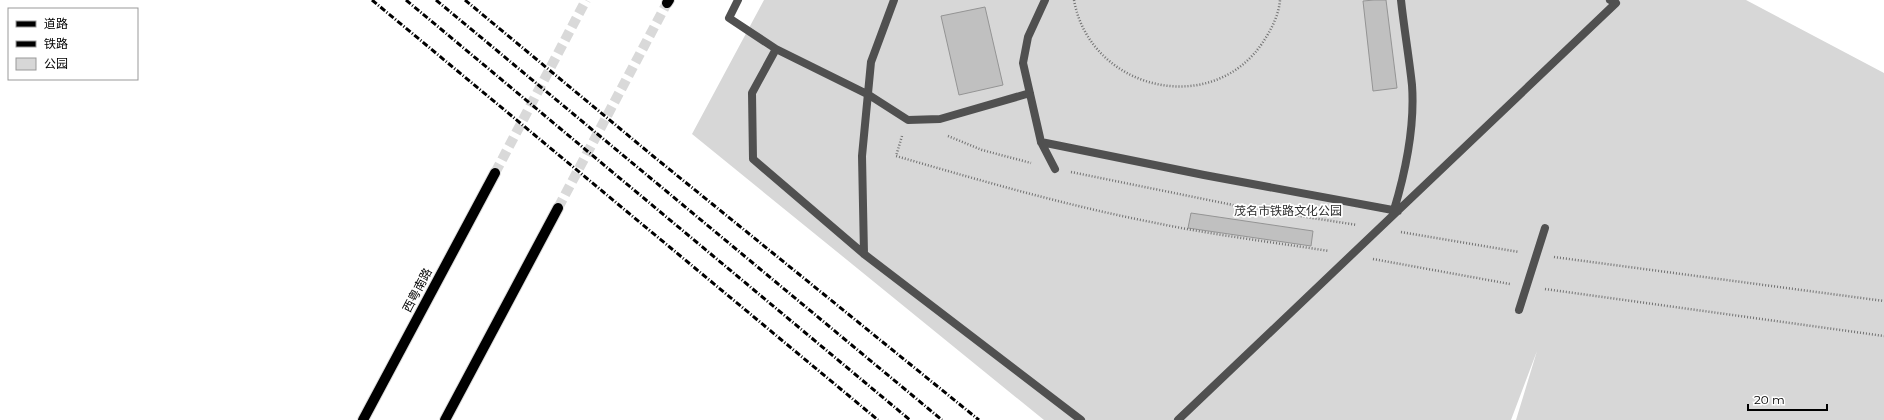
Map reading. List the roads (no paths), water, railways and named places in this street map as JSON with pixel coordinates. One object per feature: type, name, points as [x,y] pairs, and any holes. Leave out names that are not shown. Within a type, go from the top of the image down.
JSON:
[{"type":"main road","name":"西粤南路","points":[[363,420],[495,173]]},
{"type":"main road","points":[[445,420],[558,208]]},
{"type":"lane","points":[[738,0],[729,18],[776,49],[868,95],[908,120],[940,118],[1030,93]]},
{"type":"lane","points":[[864,254],[862,156],[868,95],[872,62],[894,0]]},
{"type":"lane","points":[[1045,0],[1028,37],[1024,63],[1041,142],[1055,169]]},
{"type":"lane","points":[[1396,210],[1405,172],[1411,132],[1412,86],[1401,0]]},
{"type":"lane","points":[[1178,420],[1380,228],[1396,210],[1616,3],[1610,0]]},
{"type":"lane","points":[[776,49],[752,93],[753,159],[864,254],[1081,420]]},
{"type":"lane","points":[[1041,142],[1204,175],[1396,210]]},
{"type":"lane","points":[[1519,310],[1544,228]]},
{"type":"tunnel","points":[[495,173],[586,0]]},
{"type":"tunnel","points":[[558,208],[667,3]]},
{"type":"railway","points":[[372,0],[878,420]]},
{"type":"railway","points":[[406,0],[910,420]]},
{"type":"railway","points":[[436,0],[942,420]]},
{"type":"railway","points":[[465,0],[653,156],[979,420]]},
{"type":"park label","name":"茂名市铁路文化公园","points":[[1288,210]]}]
